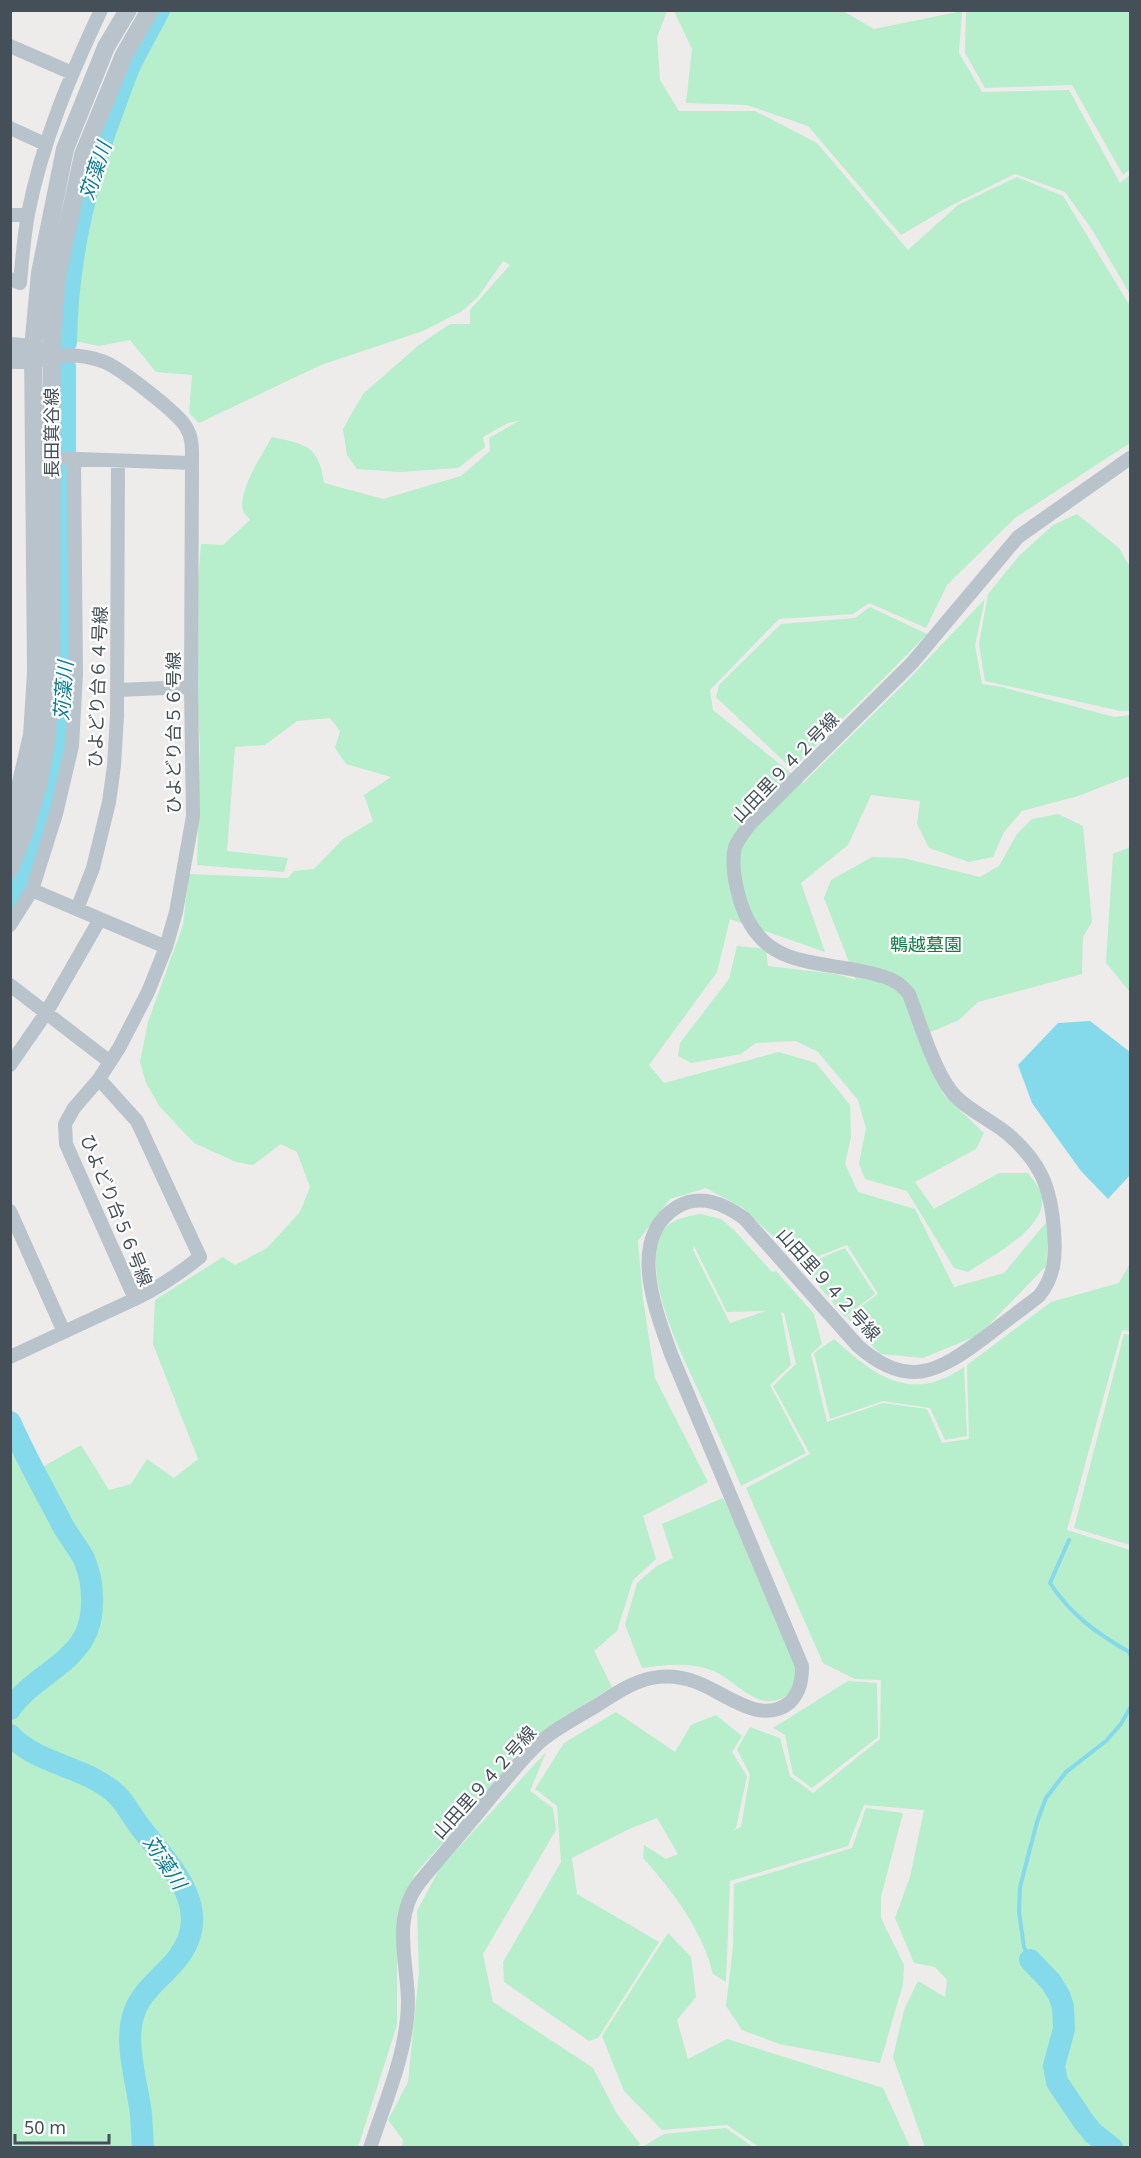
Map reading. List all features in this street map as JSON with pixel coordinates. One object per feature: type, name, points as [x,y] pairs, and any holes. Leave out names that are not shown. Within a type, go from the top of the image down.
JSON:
[{"type":"street","points":[[15,281],[45,144],[72,73],[101,10]]},
{"type":"street","name":"長田箕谷線","points":[[10,830],[32,735],[36,673],[40,273],[65,149],[106,47],[128,10]]},
{"type":"street","name":"長田箕谷線","points":[[10,869],[23,836],[39,782],[48,735],[51,671],[51,458],[39,355],[83,155],[124,55],[150,10]]},
{"type":"street","points":[[10,46],[72,73]]},
{"type":"street","points":[[10,128],[45,144]]},
{"type":"street","points":[[10,215],[28,215]]},
{"type":"street","points":[[10,346],[39,355]]},
{"type":"street","points":[[10,360],[39,355]]},
{"type":"street","name":"ひよどり台５６号線","points":[[10,1357],[135,1299],[66,1144],[65,1124],[74,1108],[99,1079],[119,1048],[148,992],[166,947],[176,912],[193,816],[191,439],[177,413],[104,361],[74,355],[39,355]]},
{"type":"street","points":[[51,458],[192,463]]},
{"type":"street","name":"山田里９４２号線","points":[[370,2148],[405,2037],[408,1999],[402,1926],[407,1903],[419,1883],[520,1762],[552,1733],[626,1688],[644,1680],[668,1676],[679,1677],[697,1682],[751,1708],[765,1711],[778,1710],[786,1705],[795,1697],[802,1681],[802,1666],[671,1354],[653,1303],[648,1254],[651,1238],[663,1218],[685,1202],[704,1200],[728,1207],[744,1218],[858,1347],[889,1368],[905,1372],[936,1369],[956,1359],[1039,1296],[1048,1285],[1056,1255],[1052,1202],[1047,1186],[1034,1162],[1009,1135],[952,1093],[942,1078],[909,994],[901,984],[888,977],[849,968],[796,961],[767,946],[751,926],[739,900],[734,876],[735,847],[750,824],[912,663],[1018,537],[1131,458]]},
{"type":"street","points":[[10,925],[32,890],[56,814],[72,746],[76,675],[74,460]]},
{"type":"street","name":"ひよどり台６４号線","points":[[76,909],[93,868],[109,802],[114,756],[117,690],[118,461]]},
{"type":"street","points":[[117,690],[191,687]]},
{"type":"street","points":[[32,890],[166,947]]},
{"type":"street","points":[[10,1065],[46,1013],[99,919]]},
{"type":"street","points":[[10,985],[110,1062]]},
{"type":"street","points":[[99,1079],[137,1121],[200,1257],[182,1271],[135,1299]]},
{"type":"street","points":[[10,1211],[64,1332]]},
{"type":"green space","points":[[151,11],[667,11],[657,37],[660,80],[679,111],[755,111],[817,143],[908,250],[958,205],[1017,177],[1063,196],[1130,306],[1130,443],[1015,518],[947,585],[926,628],[869,603],[853,614],[779,619],[710,690],[713,710],[803,783],[905,683],[985,599],[975,645],[982,684],[1002,687],[1114,717],[1130,715],[1130,776],[1078,796],[1022,811],[1004,832],[993,857],[969,862],[929,848],[917,824],[920,801],[871,795],[848,845],[801,883],[825,952],[730,919],[717,972],[649,1065],[664,1083],[779,1052],[816,1063],[850,1105],[851,1137],[845,1164],[858,1192],[915,1209],[954,1287],[1004,1273],[1049,1219],[1046,1266],[979,1335],[923,1358],[880,1354],[847,1317],[878,1294],[847,1245],[801,1263],[743,1208],[706,1188],[670,1199],[638,1241],[643,1299],[655,1378],[708,1482],[643,1516],[656,1559],[633,1580],[617,1631],[594,1651],[612,1687],[542,1731],[415,1874],[397,1916],[397,2025],[358,2147],[11,2147],[10,1410],[41,1468],[81,1445],[109,1490],[131,1484],[147,1459],[174,1478],[198,1459],[153,1344],[155,1300],[223,1257],[235,1265],[267,1248],[300,1212],[310,1187],[297,1152],[281,1144],[253,1165],[236,1162],[194,1143],[160,1107],[146,1083],[140,1062],[148,1022],[183,925],[189,874],[288,878],[294,871],[314,869],[343,839],[373,821],[364,795],[391,777],[346,764],[335,748],[340,731],[330,718],[297,721],[265,745],[235,747],[227,851],[288,858],[284,872],[197,865],[200,748],[194,632],[201,544],[223,545],[250,520],[244,513],[243,496],[251,474],[272,437],[294,442],[309,449],[319,461],[324,483],[383,499],[461,476],[490,451],[489,438],[519,421],[508,423],[483,437],[485,447],[458,468],[400,472],[357,469],[347,455],[343,429],[363,394],[419,345],[450,324],[470,324],[470,310],[510,265],[503,261],[478,297],[462,311],[423,331],[321,365],[199,423],[189,413],[192,375],[156,372],[130,340],[99,346],[70,340],[67,275],[110,108]]},
{"type":"green space","points":[[674,11],[843,11],[874,29],[962,11],[959,53],[982,92],[1069,90],[1120,183],[1130,175],[1130,294],[1091,228],[1065,192],[1015,174],[952,205],[901,235],[808,126],[747,105],[686,103],[692,49]]},
{"type":"green space","points":[[966,11],[1130,11],[1130,169],[1123,175],[1072,85],[985,88],[965,53]]},
{"type":"green space","points":[[1077,514],[1119,548],[1130,567],[1130,711],[1121,711],[985,681],[979,644],[988,594],[1019,556],[1053,525]]},
{"type":"green space","points":[[870,607],[927,634],[792,769],[716,697],[719,685],[781,624],[855,618]]},
{"type":"green space","name":"鵯越墓園","points":[[1058,814],[1083,826],[1092,922],[1083,937],[1082,974],[978,1002],[959,1020],[919,1037],[944,1095],[984,1133],[976,1149],[915,1182],[934,1209],[999,1173],[1028,1173],[1041,1193],[1042,1205],[1029,1229],[1004,1249],[968,1272],[954,1268],[907,1191],[865,1179],[859,1164],[866,1128],[858,1100],[818,1052],[796,1041],[756,1043],[741,1054],[691,1063],[678,1056],[680,1043],[729,979],[737,946],[766,949],[768,966],[836,974],[856,980],[824,898],[831,880],[872,857],[903,858],[980,877],[999,866],[1017,834],[1032,819]]},
{"type":"green space","points":[[1130,847],[1130,992],[1106,963],[1113,854]]},
{"type":"green space","points":[[701,1214],[721,1219],[772,1272],[776,1271],[814,1314],[822,1344],[811,1354],[827,1422],[883,1403],[927,1409],[942,1443],[969,1439],[967,1365],[1051,1302],[1119,1283],[1130,1263],[1130,1331],[1122,1330],[1067,1530],[1130,1550],[1130,2147],[925,2147],[893,2057],[904,2010],[918,1981],[945,1997],[947,1980],[935,1967],[914,1963],[895,1918],[910,1877],[924,1810],[864,1805],[848,1846],[730,1881],[726,1982],[713,1974],[702,1942],[685,1912],[643,1858],[644,1845],[666,1859],[678,1854],[657,1818],[629,1829],[572,1858],[577,1894],[659,1942],[598,2038],[589,2041],[504,1982],[503,1962],[561,1862],[557,1806],[535,1789],[564,1743],[616,1712],[675,1752],[691,1725],[716,1715],[742,1736],[732,1752],[747,1776],[736,1828],[732,1831],[741,1827],[750,1775],[737,1749],[750,1727],[780,1738],[790,1776],[813,1793],[880,1739],[881,1680],[855,1679],[823,1663],[746,1488],[810,1454],[773,1386],[796,1364],[784,1313],[781,1312],[791,1365],[770,1385],[806,1453],[741,1486],[669,1322],[658,1282],[657,1246],[667,1226]],"holes":[[[694,1246],[727,1312],[766,1311],[730,1323],[693,1250]]]},
{"type":"green space","points":[[845,1248],[875,1294],[845,1317],[802,1266]]},
{"type":"green space","points":[[1124,1334],[1130,1335],[1130,1545],[1074,1528]]},
{"type":"green space","points":[[834,1339],[864,1364],[894,1381],[910,1384],[927,1383],[945,1378],[964,1367],[967,1436],[945,1440],[930,1408],[883,1401],[830,1419],[814,1353]]},
{"type":"green space","points":[[723,1498],[797,1653],[797,1682],[792,1691],[777,1700],[757,1699],[703,1667],[677,1665],[642,1668],[625,1625],[637,1583],[657,1566],[673,1558],[662,1524]]},
{"type":"green space","points":[[848,1681],[877,1683],[878,1737],[812,1788],[793,1774],[785,1735],[773,1728]]},
{"type":"green space","points":[[546,1752],[530,1791],[553,1808],[556,1830],[483,1954],[493,2002],[593,2068],[617,2114],[640,2144],[636,2148],[402,2147],[403,2140],[388,2120],[408,2082],[419,1972],[417,1911],[440,1868]]},
{"type":"green space","points":[[866,1808],[903,1813],[881,1897],[881,1918],[904,1965],[903,1984],[880,2063],[779,2044],[742,2030],[726,2006],[733,1947],[734,1884],[852,1848]]},
{"type":"green space","points":[[668,1933],[691,1957],[696,1997],[677,2020],[688,2059],[727,2039],[883,2088],[910,2147],[759,2147],[727,2125],[662,2130],[624,2091],[602,2036]]},
{"type":"green space","points":[[726,2128],[753,2147],[642,2147],[664,2134]]},
{"type":"water","points":[[1090,1021],[1130,1052],[1130,1175],[1108,1199],[1081,1171],[1032,1103],[1018,1065],[1058,1023]]},
{"type":"waterway","name":"苅藻川","points":[[66,342],[74,253],[94,166],[128,69],[159,10]]},
{"type":"waterway","name":"苅藻川","points":[[65,367],[65,455]]},
{"type":"waterway","name":"苅藻川","points":[[10,906],[52,800],[66,687],[65,469]]},
{"type":"waterway","name":"苅藻川","points":[[10,1422],[62,1525],[84,1559],[92,1589],[92,1610],[83,1639],[67,1658],[27,1690],[10,1709]]},
{"type":"waterway","points":[[1069,1540],[1050,1583],[1076,1614],[1130,1655]]},
{"type":"waterway","points":[[1030,1960],[1024,1947],[1019,1912],[1020,1887],[1037,1822],[1046,1798],[1066,1772],[1106,1741],[1121,1724],[1130,1708]]},
{"type":"waterway","name":"苅藻川","points":[[10,1735],[35,1753],[92,1778],[117,1795],[176,1874],[191,1906],[192,1923],[188,1941],[177,1959],[141,1999],[133,2016],[130,2038],[141,2112],[143,2148]]},
{"type":"waterway","points":[[1030,1960],[1051,1982],[1063,2007],[1064,2029],[1054,2066],[1057,2082],[1093,2133],[1112,2148]]}]
